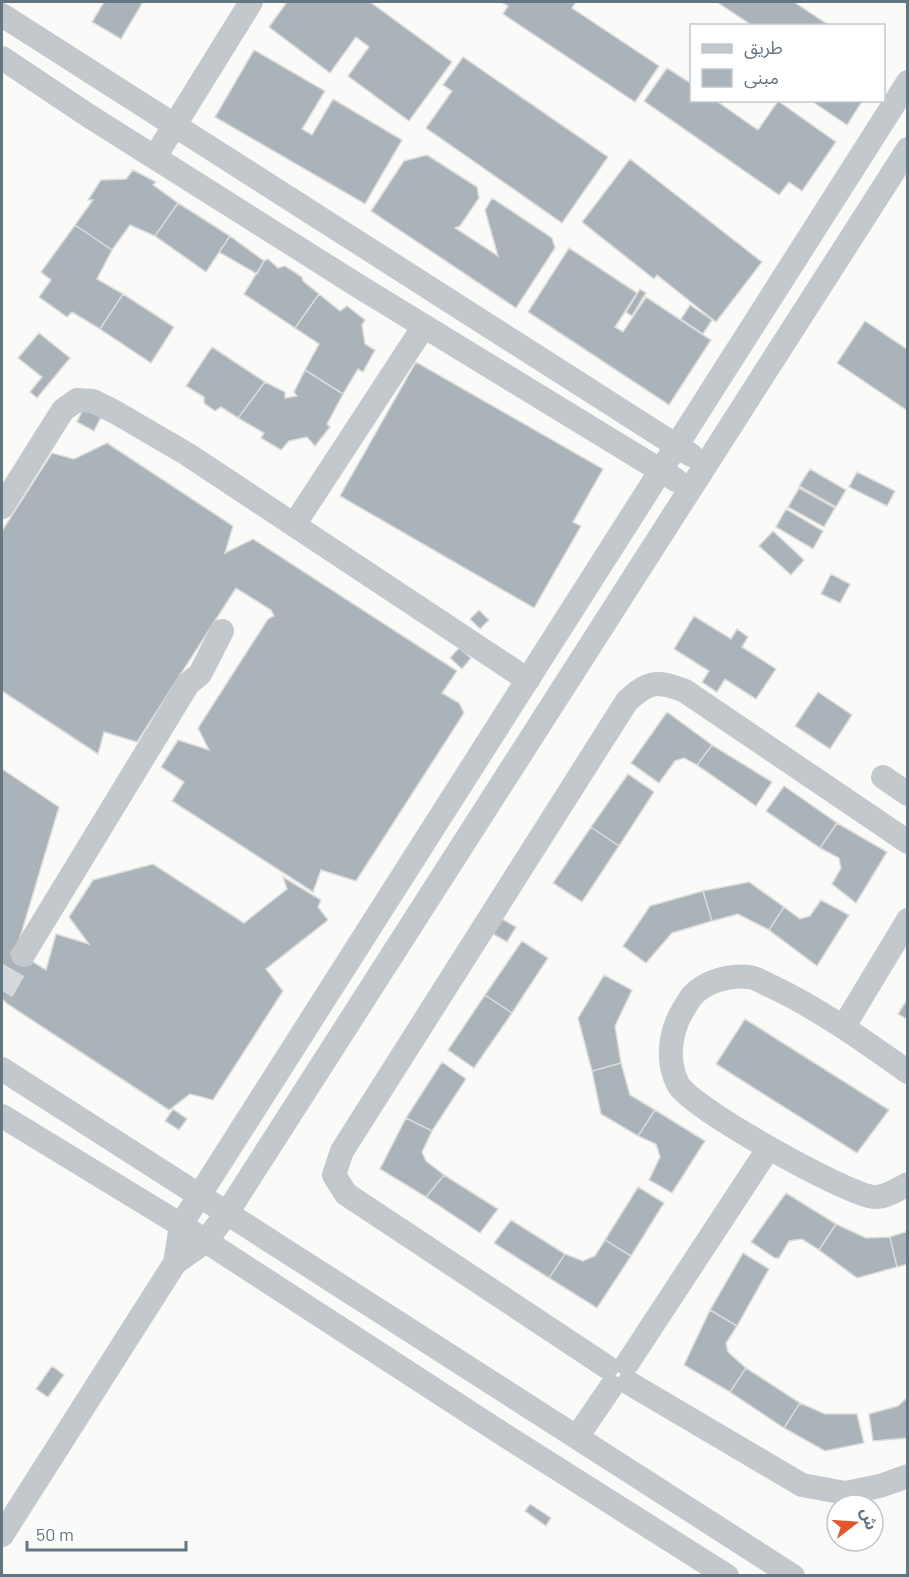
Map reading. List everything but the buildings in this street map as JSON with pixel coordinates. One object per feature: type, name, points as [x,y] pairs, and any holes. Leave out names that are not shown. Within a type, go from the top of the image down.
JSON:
[{"type":"street","points":[[155,157],[251,2]]},
{"type":"street","points":[[2,15],[706,465]]},
{"type":"street","points":[[2,58],[89,116],[424,326],[692,489]]},
{"type":"street","points":[[175,1263],[181,1225],[908,82]]},
{"type":"street","points":[[2,1535],[175,1263],[206,1241],[227,1213],[908,149]]},
{"type":"street","points":[[294,525],[424,326]]},
{"type":"street","points":[[2,507],[63,410],[77,400],[93,401],[187,454],[528,680]]},
{"type":"street","points":[[23,955],[188,684],[200,674],[222,631]]},
{"type":"street","points":[[908,842],[685,691],[668,684],[653,683],[640,689],[627,701],[342,1151],[334,1175],[346,1194],[618,1375],[802,1485],[845,1493],[880,1486],[908,1476]]},
{"type":"street","points":[[883,777],[908,794]]},
{"type":"street","points":[[844,1026],[908,920]]},
{"type":"street","points":[[908,1072],[844,1026],[791,996],[749,976],[721,978],[693,994],[676,1022],[670,1052],[678,1086],[705,1108],[768,1149],[853,1192],[876,1197],[908,1184]]},
{"type":"street","points":[[2,1069],[793,1575]]},
{"type":"street","points":[[2,1116],[181,1225],[498,1431],[726,1575]]},
{"type":"street","points":[[577,1437],[768,1149]]},
{"type":"tunnel","points":[[2,991],[23,955]]}]
